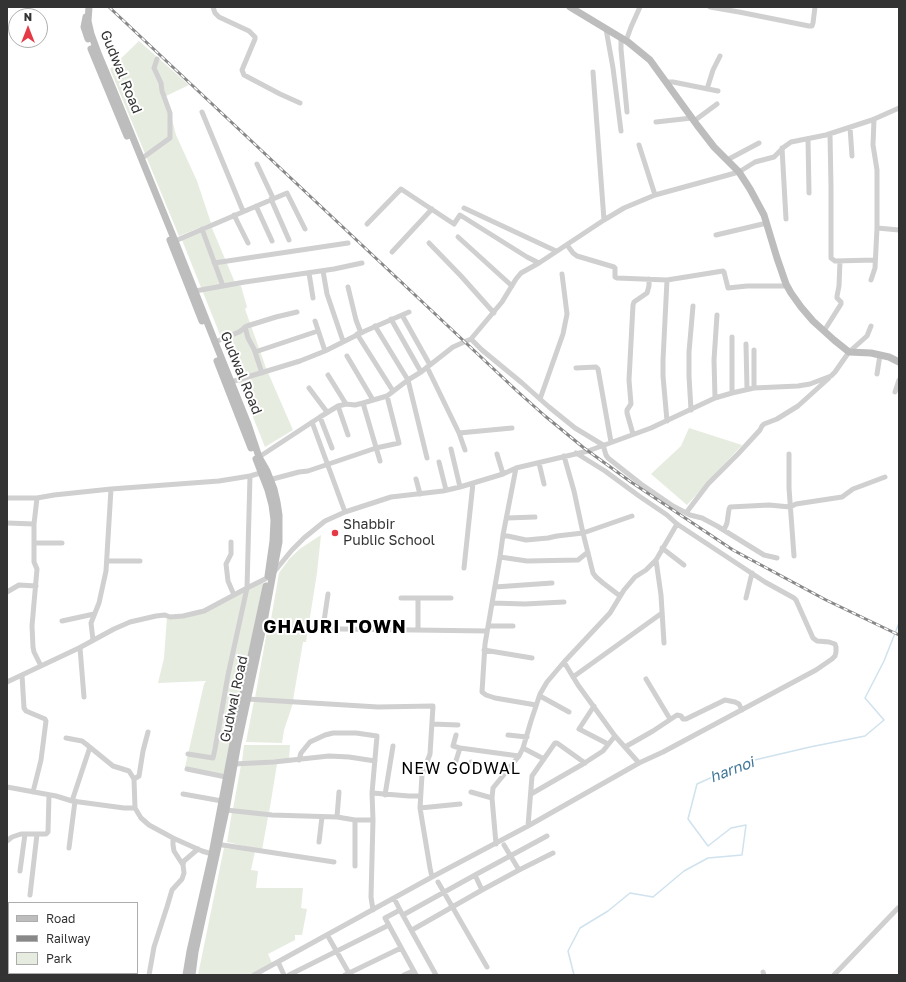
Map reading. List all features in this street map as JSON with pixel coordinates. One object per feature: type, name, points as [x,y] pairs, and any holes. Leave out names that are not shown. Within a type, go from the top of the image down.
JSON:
[{"type":"main road","points":[[570,7],[624,40],[650,60],[714,147],[739,172],[764,215],[787,286],[801,307],[813,321],[850,352],[871,353],[889,357],[898,362]]},
{"type":"main road","name":"Gudwal Road","points":[[89,8],[88,21],[98,53],[248,424],[264,472],[274,520],[270,577],[263,627],[247,699],[226,810],[212,854],[186,975]]},
{"type":"main road","name":"Gudwal Road","points":[[89,8],[85,18],[84,27],[93,55],[264,472],[274,489],[279,515],[279,542],[236,722],[192,975]]},
{"type":"street","points":[[213,7],[215,13],[219,17],[249,30],[255,37],[242,70],[244,75],[300,103]]},
{"type":"street","points":[[627,112],[621,49],[640,7]]},
{"type":"street","points":[[710,7],[809,26],[812,26],[813,23],[815,7]]},
{"type":"street","points":[[606,30],[622,131]]},
{"type":"street","points":[[707,89],[713,70],[720,56]]},
{"type":"street","points":[[141,159],[170,138],[170,114],[162,91],[161,83],[154,68],[157,58]]},
{"type":"street","points":[[593,72],[604,220]]},
{"type":"street","points":[[666,82],[718,91]]},
{"type":"street","points":[[656,122],[693,120],[717,104]]},
{"type":"street","points":[[259,458],[338,406],[346,404],[354,405],[387,396],[453,347],[471,339],[494,313],[516,279],[521,274],[624,208],[655,195],[739,172],[755,162],[774,157],[782,148],[791,142],[830,134],[874,119],[899,108]]},
{"type":"street","points":[[202,112],[243,211]]},
{"type":"street","points":[[871,280],[876,260],[877,228],[877,170],[874,148],[874,119]]},
{"type":"street","points":[[850,127],[852,156]]},
{"type":"street","points":[[830,134],[831,258],[835,261],[876,260]]},
{"type":"street","points":[[808,139],[809,193]]},
{"type":"street","points":[[727,160],[759,143]]},
{"type":"street","points":[[639,145],[655,195]]},
{"type":"street","points":[[782,148],[786,219]]},
{"type":"street","points":[[257,164],[289,240]]},
{"type":"street","points":[[367,224],[401,189],[454,224],[460,215],[539,263]]},
{"type":"street","points":[[175,241],[287,193],[305,229]]},
{"type":"street","points":[[256,206],[272,241]]},
{"type":"street","points":[[464,208],[556,251]]},
{"type":"street","points":[[392,252],[432,209]]},
{"type":"street","points":[[234,215],[248,243]]},
{"type":"street","points":[[716,236],[767,223]]},
{"type":"street","points":[[877,228],[899,230]]},
{"type":"street","points":[[202,229],[223,286]]},
{"type":"street","points":[[458,236],[512,286]]},
{"type":"street","points":[[214,263],[348,243]]},
{"type":"street","points":[[429,243],[494,313]]},
{"type":"street","points":[[567,245],[577,256],[614,267],[615,277],[617,278],[667,280],[723,271],[728,288],[747,286],[787,286]]},
{"type":"street","points":[[824,331],[841,304],[837,298],[840,261]]},
{"type":"street","points":[[195,291],[323,271],[362,263]]},
{"type":"street","points":[[323,271],[327,294],[343,341]]},
{"type":"street","points":[[309,273],[313,298]]},
{"type":"street","points":[[540,399],[563,334],[567,314],[562,274]]},
{"type":"street","points":[[633,434],[627,410],[631,404],[629,380],[633,305],[634,302],[647,293],[649,279]]},
{"type":"street","points":[[667,280],[663,376],[668,421]]},
{"type":"street","points":[[348,287],[359,334],[393,391]]},
{"type":"street","points":[[691,410],[689,360],[693,306]]},
{"type":"street","points":[[215,342],[238,332],[247,326],[297,312]]},
{"type":"street","points":[[231,382],[300,361],[409,312]]},
{"type":"street","points":[[402,315],[429,366],[465,450]]},
{"type":"street","points":[[715,398],[714,360],[717,315]]},
{"type":"street","points":[[391,320],[421,372]]},
{"type":"street","points":[[315,321],[324,351]]},
{"type":"street","points":[[375,326],[408,380],[427,458]]},
{"type":"street","points":[[686,513],[708,484],[760,430],[762,426],[798,406],[831,376],[850,352],[867,336],[871,326]]},
{"type":"street","points":[[245,327],[262,373]]},
{"type":"street","points":[[255,352],[318,331]]},
{"type":"street","points":[[732,336],[732,393]]},
{"type":"street","points":[[471,339],[482,350],[575,428],[603,445],[608,458],[641,484],[673,506],[690,515],[702,518],[764,555],[777,558]]},
{"type":"street","points":[[746,344],[747,389]]},
{"type":"street","points":[[754,350],[754,388]]},
{"type":"street","points":[[877,374],[880,355]]},
{"type":"street","points":[[346,356],[373,400]]},
{"type":"street","points":[[576,368],[596,367],[598,369],[611,442]]},
{"type":"street","points":[[328,375],[346,404]]},
{"type":"street","points":[[7,682],[80,648],[130,622],[156,616],[183,616],[204,611],[270,577],[304,538],[325,521],[345,512],[391,498],[460,487],[503,474],[516,468],[588,451],[668,421],[715,398],[732,393],[754,388],[810,384],[831,376]]},
{"type":"street","points":[[895,392],[899,380]]},
{"type":"street","points":[[309,388],[327,412]]},
{"type":"street","points":[[269,480],[308,471],[376,448],[399,443],[387,396]]},
{"type":"street","points":[[363,403],[380,461]]},
{"type":"street","points":[[338,406],[348,435]]},
{"type":"street","points":[[320,417],[332,448]]},
{"type":"street","points":[[312,422],[345,512]]},
{"type":"street","points":[[459,433],[512,428]]},
{"type":"street","points":[[451,449],[460,487]]},
{"type":"street","points":[[254,975],[432,877],[496,844],[639,763],[742,710],[832,659],[836,652],[835,644],[817,641],[814,638],[794,598],[752,573],[677,524],[667,515],[605,471],[576,453]]},
{"type":"street","points":[[497,454],[503,474]]},
{"type":"street","points":[[789,454],[789,488],[794,556]]},
{"type":"street","points":[[564,456],[574,491],[582,533],[591,567],[596,577],[620,596]]},
{"type":"street","points":[[440,462],[446,490]]},
{"type":"street","points":[[539,463],[544,484]]},
{"type":"street","points":[[516,468],[503,534],[484,650],[482,692],[495,698],[536,705]]},
{"type":"street","points":[[7,498],[37,498],[54,494],[219,481],[264,472]]},
{"type":"street","points":[[188,754],[213,758],[228,675],[247,588],[250,476]]},
{"type":"street","points":[[724,530],[730,507],[769,505],[790,507],[796,504],[842,497],[854,489],[885,477]]},
{"type":"street","points":[[416,479],[420,494]]},
{"type":"street","points":[[464,568],[473,483]]},
{"type":"street","points":[[93,640],[91,623],[99,603],[106,571],[110,489]]},
{"type":"street","points":[[37,498],[34,524],[34,562],[37,569],[32,626],[33,647],[40,666]]},
{"type":"street","points":[[503,534],[526,540],[548,538],[582,533],[632,516]]},
{"type":"street","points":[[507,518],[535,517]]},
{"type":"street","points":[[7,523],[34,524]]},
{"type":"street","points":[[496,844],[492,798],[494,788],[519,756],[523,748],[536,705],[547,682],[556,670],[610,613],[624,590],[635,577],[646,570],[656,560],[677,524]]},
{"type":"street","points":[[231,542],[231,554],[226,564],[228,581],[234,595]]},
{"type":"street","points":[[35,543],[62,543]]},
{"type":"street","points":[[662,548],[684,565]]},
{"type":"street","points":[[500,558],[527,561],[578,560],[588,552]]},
{"type":"street","points":[[656,560],[661,595],[664,643]]},
{"type":"street","points":[[107,561],[140,561]]},
{"type":"street","points":[[746,598],[752,573]]},
{"type":"street","points":[[495,587],[552,583]]},
{"type":"street","points":[[7,592],[19,585],[36,586]]},
{"type":"street","points":[[323,628],[328,594]]},
{"type":"street","points":[[401,598],[451,598]]},
{"type":"street","points":[[418,598],[418,630]]},
{"type":"street","points":[[492,603],[525,604],[564,602]]},
{"type":"street","points":[[573,677],[662,613]]},
{"type":"street","points":[[62,621],[94,614]]},
{"type":"street","points":[[263,627],[418,630],[513,626]]},
{"type":"street","points":[[80,648],[84,697]]},
{"type":"street","points":[[484,650],[532,658]]},
{"type":"street","points":[[564,662],[615,736],[639,763]]},
{"type":"street","points":[[22,675],[24,708],[26,711],[46,721],[33,792]]},
{"type":"street","points":[[646,679],[670,720]]},
{"type":"street","points":[[540,696],[569,712]]},
{"type":"street","points":[[247,699],[378,707],[433,706],[430,754],[422,776],[420,796],[420,808],[432,877]]},
{"type":"street","points":[[625,747],[653,731],[677,714],[679,714],[683,719],[686,719],[725,700],[739,704],[742,710]]},
{"type":"street","points":[[594,706],[579,728],[608,744]]},
{"type":"street","points":[[432,724],[458,725]]},
{"type":"street","points":[[134,779],[139,776],[148,732]]},
{"type":"street","points":[[299,760],[301,753],[310,742],[325,735],[333,733],[356,733],[377,736],[372,793],[372,910]]},
{"type":"street","points":[[456,735],[453,746],[519,756]]},
{"type":"street","points":[[508,736],[527,737]]},
{"type":"street","points":[[530,794],[585,763],[603,751],[615,736]]},
{"type":"street","points":[[66,738],[82,741],[112,766],[129,771],[134,779],[135,808],[141,818],[149,825],[173,838],[212,854]]},
{"type":"street","points":[[528,826],[532,776],[555,743],[585,763]]},
{"type":"street","points":[[385,795],[393,746]]},
{"type":"street","points":[[69,848],[73,801],[90,747]]},
{"type":"street","points":[[454,767],[460,748]]},
{"type":"street","points":[[523,748],[544,759]]},
{"type":"street","points":[[234,764],[299,760],[329,756],[375,761]]},
{"type":"street","points":[[471,762],[504,774]]},
{"type":"street","points":[[187,769],[226,777]]},
{"type":"street","points":[[7,787],[73,801],[124,808],[135,808]]},
{"type":"street","points":[[337,818],[339,792]]},
{"type":"street","points":[[472,792],[492,798]]},
{"type":"street","points":[[372,793],[420,796]]},
{"type":"street","points":[[184,794],[222,801]]},
{"type":"street","points":[[7,841],[16,835],[46,834],[48,832],[49,795]]},
{"type":"street","points":[[420,808],[460,804]]},
{"type":"street","points":[[226,810],[272,815],[373,820]]},
{"type":"street","points":[[319,842],[322,817]]},
{"type":"street","points":[[355,820],[355,866]]},
{"type":"street","points":[[20,871],[25,834]]},
{"type":"street","points":[[30,895],[37,834]]},
{"type":"street","points":[[403,915],[547,836]]},
{"type":"street","points":[[149,975],[154,946],[166,914],[172,890],[182,879],[184,873],[183,865],[172,846],[173,838]]},
{"type":"street","points":[[216,844],[334,862]]},
{"type":"street","points":[[504,845],[519,870]]},
{"type":"street","points":[[183,865],[184,861],[198,849]]},
{"type":"street","points":[[412,930],[482,890],[553,853]]},
{"type":"street","points":[[475,875],[482,890]]},
{"type":"street","points":[[438,882],[443,893],[448,898],[488,967]]},
{"type":"street","points":[[394,898],[436,975]]},
{"type":"street","points":[[834,975],[898,908]]},
{"type":"street","points":[[400,910],[385,918],[415,973],[404,975]]},
{"type":"street","points":[[289,975],[336,950],[389,925]]},
{"type":"street","points":[[329,938],[348,974],[401,948]]},
{"type":"street","points":[[279,964],[284,975]]},
{"type":"green space","points":[[139,41],[189,85],[166,96],[176,135],[197,181],[211,223],[179,236],[110,69]]},
{"type":"green space","points":[[212,228],[236,285],[241,286],[247,307],[245,309],[266,368],[293,430],[265,447],[182,240]]},
{"type":"green space","points":[[689,428],[742,445],[687,505],[651,474],[681,446]]},
{"type":"green space","points":[[321,535],[317,573],[306,642],[303,642],[293,700],[255,698],[279,573],[290,558],[301,548]]},
{"type":"green space","points":[[260,581],[263,583],[224,774],[185,767],[204,684],[206,681],[158,683],[164,658],[167,617],[205,611]]},
{"type":"green space","points":[[254,701],[293,703],[284,730],[282,743],[246,742]]},
{"type":"green space","points":[[244,745],[290,745],[289,759],[242,762]]},
{"type":"green space","points":[[277,764],[269,813],[233,809],[241,765]]},
{"type":"green space","points":[[232,812],[268,817],[262,850],[227,842]]},
{"type":"green space","points":[[224,848],[255,851],[251,870],[258,871],[256,888],[303,888],[301,908],[307,909],[302,935],[295,935],[295,940],[268,954],[272,963],[250,975],[198,975]]},
{"type":"waterway","name":"harnoi","points":[[574,975],[568,951],[580,928],[608,911],[630,893],[653,897],[684,871],[708,858],[742,855],[746,825],[731,828],[708,846],[688,819],[697,784],[746,762],[865,736],[884,720],[865,698],[884,661],[899,623]]},
{"type":"railway","points":[[109,7],[517,391],[584,448],[631,482],[733,550],[826,600],[899,635]]},
{"type":"place","name":"Shabbir Public School","points":[[335,533]]},
{"type":"district","name":"GHAURI TOWN","points":[[335,627]]},
{"type":"district","name":"NEW GODWAL","points":[[461,769]]}]
